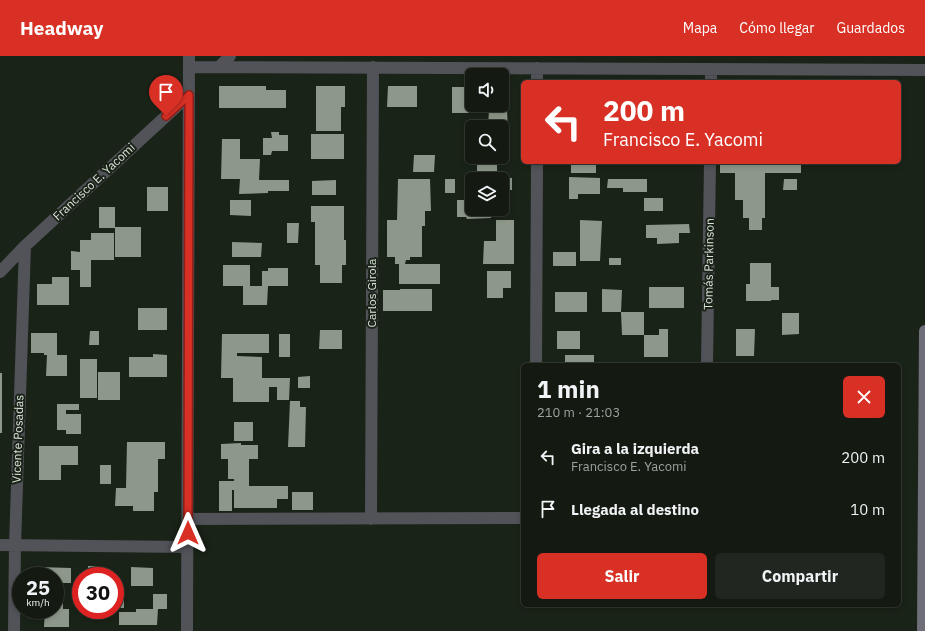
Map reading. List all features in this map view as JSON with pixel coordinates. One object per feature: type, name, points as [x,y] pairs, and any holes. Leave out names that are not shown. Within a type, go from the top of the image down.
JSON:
[{"type":"main road","points":[[923,631],[925,331]]},
{"type":"street","points":[[219,67],[230,56]]},
{"type":"street","points":[[187,631],[189,61],[219,67],[925,70]]},
{"type":"street","name":"Carlos Girola","points":[[371,519],[373,67]]},
{"type":"street","points":[[537,68],[537,80]]},
{"type":"street","points":[[711,69],[711,80]]},
{"type":"street","name":"Francisco E. Yacomi","points":[[0,272],[25,246],[189,95]]},
{"type":"street","points":[[536,363],[537,164]]},
{"type":"street","name":"Tomás Parkinson","points":[[707,363],[710,164]]},
{"type":"street","name":"Vicente Posadas","points":[[14,631],[15,545],[25,246]]},
{"type":"street","points":[[188,519],[521,518]]},
{"type":"street","points":[[0,545],[188,547]]},
{"type":"building","points":[[219,86],[266,86],[266,90],[286,90],[286,108],[219,108]]},
{"type":"building","points":[[316,86],[345,86],[345,107],[341,107],[341,131],[316,131]]},
{"type":"building","points":[[388,86],[417,86],[417,107],[387,107]]},
{"type":"building","points":[[452,87],[465,87],[465,112],[469,113],[452,113]]},
{"type":"building","points":[[489,112],[507,112],[507,120],[488,120]]},
{"type":"building","points":[[271,132],[279,132],[279,135],[288,135],[288,151],[272,151],[271,155],[263,155],[263,138],[272,138]]},
{"type":"building","points":[[311,134],[344,134],[344,159],[311,159]]},
{"type":"building","points":[[222,139],[240,139],[240,159],[260,159],[259,180],[289,180],[289,191],[268,191],[268,193],[239,194],[240,179],[221,179]]},
{"type":"building","points":[[414,155],[435,155],[434,172],[413,172]]},
{"type":"building","points":[[477,164],[497,164],[497,172],[477,172]]},
{"type":"building","points":[[571,164],[596,164],[596,173],[571,173]]},
{"type":"building","points":[[720,164],[801,164],[801,173],[765,173],[765,218],[762,218],[762,230],[749,230],[749,218],[743,218],[743,200],[735,200],[735,173],[720,173]]},
{"type":"building","points":[[569,177],[600,178],[600,194],[578,194],[578,199],[569,199]]},
{"type":"building","points":[[509,178],[512,178],[512,190],[509,190]]},
{"type":"building","points":[[398,179],[430,179],[431,211],[425,211],[425,226],[422,226],[422,257],[410,257],[410,260],[406,260],[405,264],[440,264],[440,284],[399,284],[399,264],[395,264],[395,257],[387,257],[387,220],[397,220]]},
{"type":"building","points":[[445,179],[455,179],[455,193],[445,193]]},
{"type":"building","points":[[608,179],[647,179],[647,192],[623,192],[623,188],[607,188]]},
{"type":"building","points":[[784,179],[797,179],[797,190],[783,190]]},
{"type":"building","points":[[336,180],[336,195],[312,195],[312,181]]},
{"type":"building","points":[[147,187],[168,187],[168,211],[147,211]]},
{"type":"building","points":[[644,198],[663,198],[663,211],[644,211]]},
{"type":"building","points":[[230,200],[251,200],[251,216],[230,215]]},
{"type":"building","points":[[457,200],[465,200],[465,216],[491,216],[491,218],[467,219],[466,217],[457,217]]},
{"type":"building","points":[[311,206],[344,206],[346,265],[342,265],[342,283],[320,283],[320,265],[315,265],[315,222],[311,222]]},
{"type":"building","points":[[99,207],[115,207],[115,227],[141,227],[141,257],[115,257],[115,228],[99,228]]},
{"type":"building","points":[[496,220],[514,220],[514,264],[483,264],[484,241],[496,241]]},
{"type":"building","points":[[580,220],[602,221],[600,261],[580,261]]},
{"type":"building","points":[[287,223],[299,223],[298,243],[287,243]]},
{"type":"building","points":[[689,224],[690,233],[679,233],[679,243],[657,244],[657,238],[646,238],[646,225]]},
{"type":"building","points":[[91,233],[114,233],[114,260],[91,260],[91,287],[80,287],[80,270],[71,270],[71,251],[80,252],[80,240],[91,240]]},
{"type":"building","points":[[232,242],[262,243],[261,257],[232,257]]},
{"type":"building","points":[[553,252],[576,252],[576,266],[553,266]]},
{"type":"building","points":[[609,258],[621,258],[621,265],[609,265]]},
{"type":"building","points":[[750,263],[771,263],[771,287],[779,287],[779,300],[746,301],[746,284],[750,284]]},
{"type":"building","points":[[223,265],[250,265],[250,286],[262,286],[262,271],[268,271],[268,268],[288,268],[288,286],[268,286],[267,305],[243,305],[243,286],[223,286]]},
{"type":"building","points":[[487,271],[511,271],[511,288],[503,288],[503,298],[487,298]]},
{"type":"building","points":[[52,277],[69,277],[69,305],[37,305],[37,284],[52,284]]},
{"type":"building","points":[[649,287],[684,287],[684,308],[649,308]]},
{"type":"building","points":[[432,289],[432,311],[383,311],[383,290]]},
{"type":"building","points":[[602,289],[622,290],[621,312],[602,312]]},
{"type":"building","points":[[555,292],[587,292],[587,312],[555,312]]},
{"type":"building","points":[[138,308],[167,308],[167,330],[138,330]]},
{"type":"building","points":[[621,312],[644,312],[644,335],[622,335]]},
{"type":"building","points":[[782,313],[799,313],[799,334],[782,335]]},
{"type":"building","points":[[659,329],[668,329],[668,357],[644,357],[644,335],[659,335]]},
{"type":"building","points":[[736,329],[755,329],[754,356],[736,356]]},
{"type":"building","points":[[320,330],[342,330],[342,349],[319,349]]},
{"type":"building","points":[[90,331],[99,331],[99,345],[89,345]]},
{"type":"building","points":[[557,331],[580,331],[580,349],[557,349]]},
{"type":"building","points":[[31,333],[57,333],[57,355],[67,355],[67,376],[46,376],[47,355],[44,355],[44,353],[31,353]]},
{"type":"building","points":[[222,334],[269,334],[269,353],[237,353],[237,356],[262,357],[262,378],[290,378],[289,400],[277,400],[277,387],[269,387],[269,402],[233,402],[233,378],[221,378]]},
{"type":"building","points":[[279,334],[290,334],[290,357],[279,357]]},
{"type":"building","points":[[153,354],[167,355],[167,377],[129,377],[129,357],[153,357]]},
{"type":"building","points":[[565,355],[594,355],[594,363],[565,363]]},
{"type":"building","points":[[80,359],[97,359],[97,398],[80,398]]},
{"type":"building","points":[[98,372],[120,372],[120,400],[98,400]]},
{"type":"building","points":[[0,373],[2,373],[2,433],[0,433]]},
{"type":"building","points":[[310,376],[310,388],[298,388],[298,377]]},
{"type":"building","points":[[290,401],[300,401],[300,407],[306,407],[305,447],[288,447]]},
{"type":"building","points":[[57,404],[79,404],[79,410],[66,410],[66,414],[81,414],[81,434],[66,434],[66,430],[57,430]]},
{"type":"building","points":[[234,422],[253,422],[253,441],[234,441]]},
{"type":"building","points":[[127,442],[165,442],[165,459],[158,459],[158,492],[154,492],[154,511],[133,511],[133,506],[115,506],[116,488],[126,488]]},
{"type":"building","points":[[241,443],[241,445],[258,445],[258,459],[249,459],[249,486],[288,486],[288,499],[277,499],[277,508],[234,508],[234,490],[232,490],[232,511],[219,511],[219,481],[234,481],[234,479],[228,479],[228,459],[221,459],[221,444]]},
{"type":"building","points":[[39,446],[78,446],[78,465],[61,465],[61,480],[39,480]]},
{"type":"building","points":[[100,465],[111,465],[111,484],[100,484]]},
{"type":"building","points":[[292,492],[313,492],[313,510],[292,510]]},
{"type":"building","points":[[131,567],[153,568],[153,586],[131,586]]},
{"type":"building","points":[[64,568],[71,568],[71,583],[64,583]]},
{"type":"building","points":[[153,594],[167,594],[167,609],[158,609],[157,625],[119,625],[119,619],[124,619],[124,612],[136,612],[136,609],[153,609]]},
{"type":"building","points":[[64,609],[69,609],[69,627],[44,627],[44,619],[64,619]]},
{"type":"route","points":[[166,116],[189,95],[188,533]]}]
